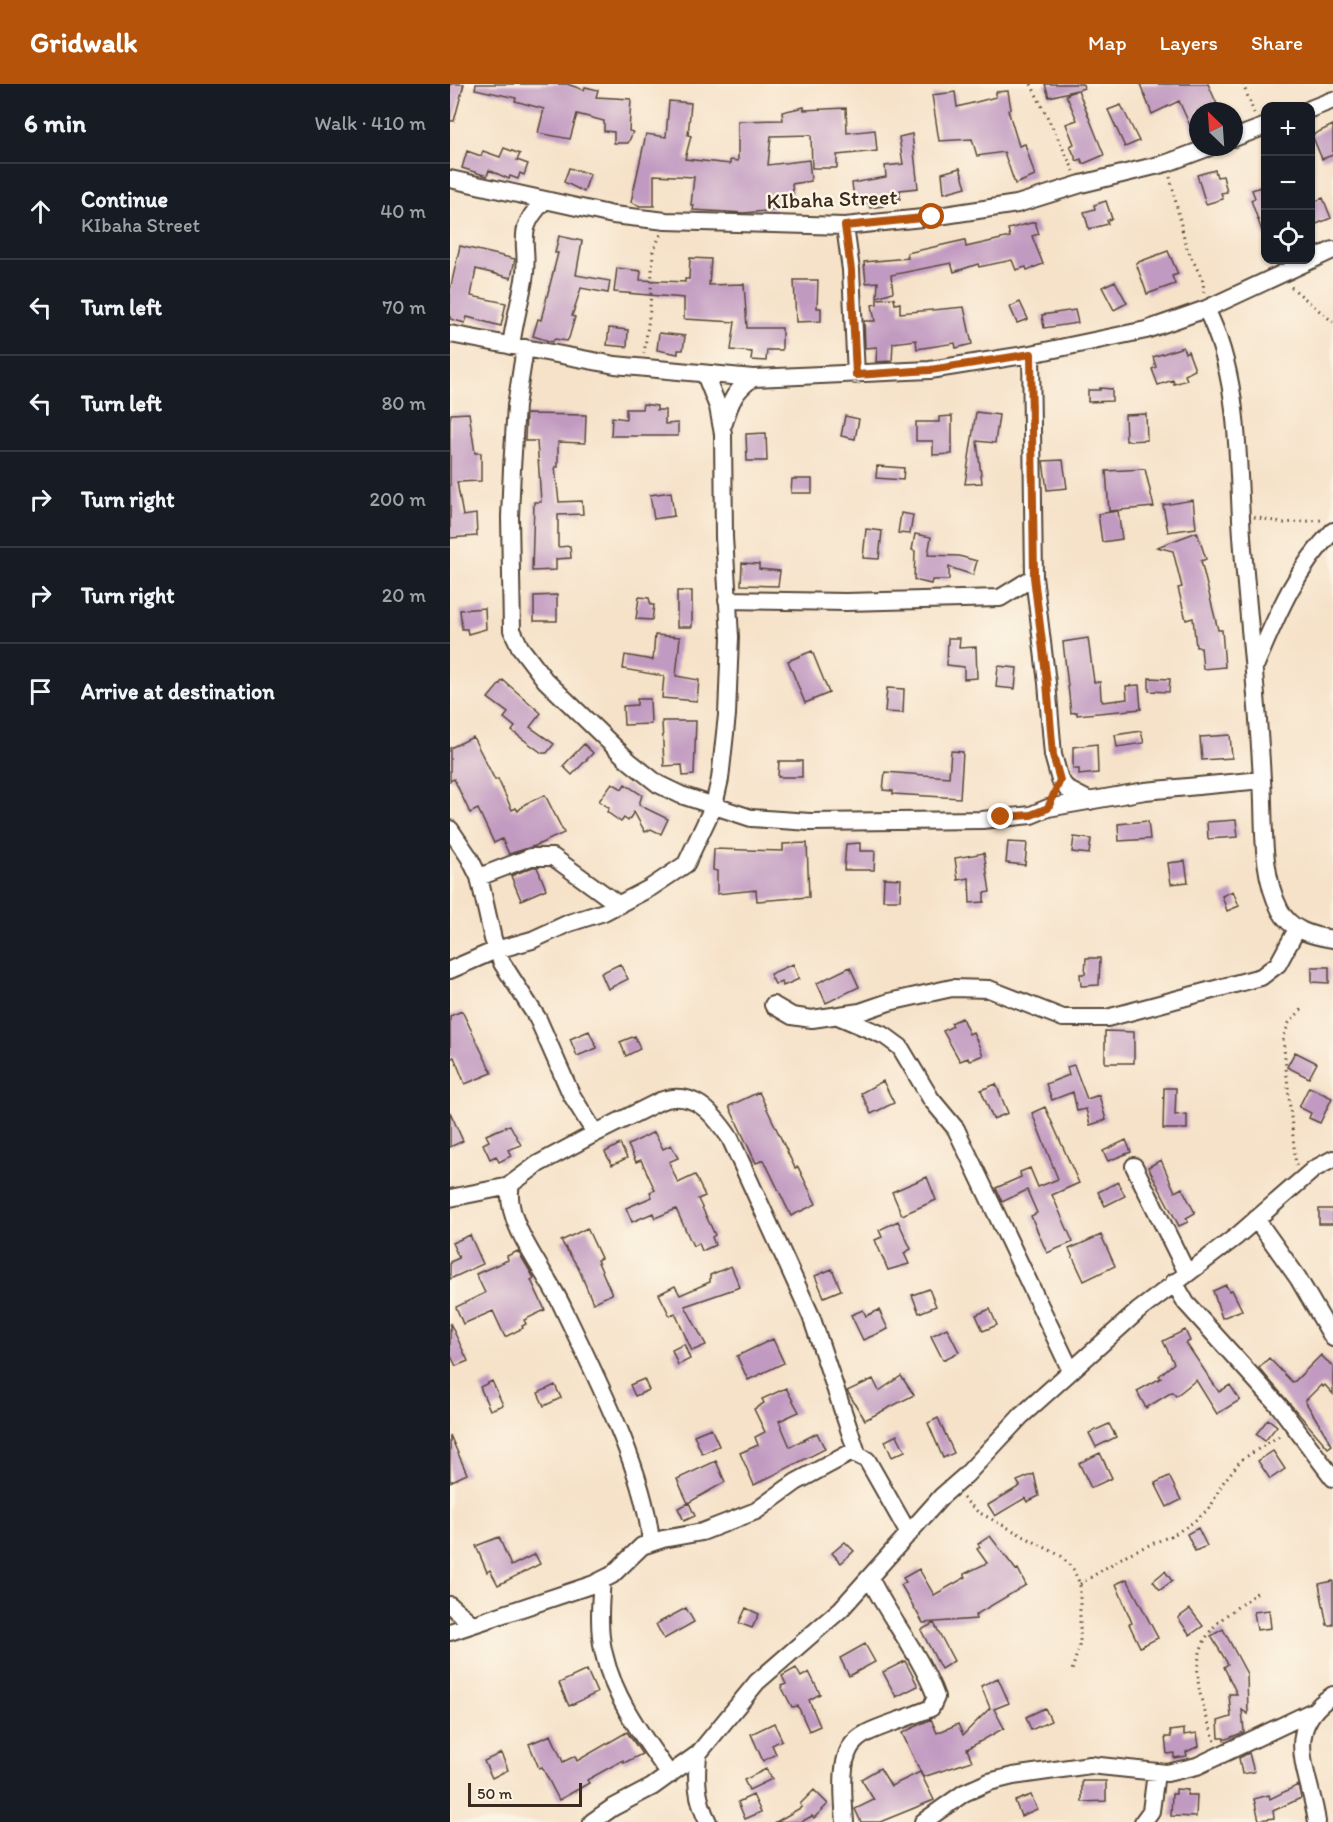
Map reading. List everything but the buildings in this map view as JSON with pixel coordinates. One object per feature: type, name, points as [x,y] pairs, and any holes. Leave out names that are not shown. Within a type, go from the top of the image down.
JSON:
[{"type":"street","points":[[1315,107],[1333,100]]},
{"type":"street","points":[[1243,135],[1261,128]]},
{"type":"street","name":"KIbaha Street","points":[[450,179],[613,215],[666,221],[845,226],[932,217],[1017,204],[1081,184],[1167,163],[1189,155]]},
{"type":"street","points":[[544,201],[529,216],[524,232],[525,273],[518,347],[510,517],[511,622],[515,639],[545,680],[629,761],[670,790],[751,818],[810,822],[982,820],[1031,815],[1048,808],[1145,790],[1262,780]]},
{"type":"street","points":[[845,226],[851,270],[856,375]]},
{"type":"street","points":[[450,334],[642,368],[753,378],[930,370],[1031,354],[1146,330],[1206,309],[1333,250]]},
{"type":"street","points":[[1206,309],[1221,346],[1233,403],[1255,666],[1263,827],[1273,892],[1287,921],[1297,929],[1316,937],[1333,939]]},
{"type":"street","points":[[1031,354],[1034,577],[1053,755],[1060,780],[1072,793],[1090,801]]},
{"type":"street","points":[[450,970],[496,950],[532,940],[619,905],[684,867],[714,805],[720,779],[727,715],[730,637],[722,427],[714,392],[705,374]]},
{"type":"street","points":[[722,427],[731,399],[737,390],[753,378]]},
{"type":"street","points":[[1255,666],[1289,589],[1328,525]]},
{"type":"street","points":[[727,600],[846,602],[1000,598],[1034,577]]},
{"type":"street","points":[[1048,808],[1060,780]]},
{"type":"street","points":[[450,830],[469,857],[479,877],[496,950],[508,975],[538,1019],[571,1094],[595,1133]]},
{"type":"street","points":[[479,877],[531,857],[554,857],[619,905]]},
{"type":"street","points":[[773,1005],[792,1016],[812,1019],[840,1017],[952,988],[989,989],[1063,1017],[1107,1018],[1261,977],[1278,964],[1297,929]]},
{"type":"street","points":[[840,1017],[885,1036],[900,1047],[931,1099],[956,1129],[1071,1371]]},
{"type":"street","points":[[450,1198],[510,1186],[526,1172],[595,1133],[677,1095],[695,1101],[718,1120],[730,1138],[804,1299],[837,1386],[857,1453]]},
{"type":"street","points":[[592,1822],[670,1775],[698,1754],[757,1682],[841,1609],[950,1488],[966,1475],[1021,1416],[1107,1337],[1256,1219],[1314,1169],[1333,1159]]},
{"type":"street","points":[[1134,1166],[1180,1277],[1186,1304],[1258,1382],[1294,1425],[1333,1478]]},
{"type":"street","points":[[510,1186],[512,1212],[564,1308],[614,1420],[648,1513],[651,1542]]},
{"type":"street","points":[[1256,1219],[1298,1278],[1333,1338]]},
{"type":"street","points":[[450,1632],[602,1580],[651,1542],[688,1537],[756,1512],[812,1473],[852,1452],[867,1460],[875,1471],[909,1534]]},
{"type":"street","points":[[845,1822],[843,1771],[847,1752],[853,1741],[872,1729],[931,1708],[936,1697],[923,1665],[890,1616],[870,1578]]},
{"type":"street","points":[[602,1580],[602,1634],[608,1669],[633,1722],[670,1775]]},
{"type":"street","points":[[450,1605],[472,1624]]},
{"type":"street","points":[[923,1822],[964,1793],[988,1782],[1013,1776],[1090,1765],[1156,1773],[1167,1773],[1197,1766],[1311,1712],[1333,1695]]},
{"type":"street","points":[[1311,1712],[1303,1742],[1302,1761],[1317,1822]]},
{"type":"street","points":[[698,1754],[696,1784],[699,1804],[708,1822]]},
{"type":"street","points":[[1143,1822],[1151,1811],[1156,1773]]},
{"type":"path","points":[[1030,84],[1081,184]]},
{"type":"path","points":[[1243,84],[1261,123]]},
{"type":"path","points":[[1167,163],[1186,246],[1203,280],[1206,309]]},
{"type":"path","points":[[642,368],[650,310],[653,251],[666,221]]},
{"type":"path","points":[[1278,275],[1333,322]]},
{"type":"path","points":[[1241,515],[1284,523],[1328,525]]},
{"type":"path","points":[[1299,1182],[1291,1137],[1283,1038],[1288,1023],[1303,1008]]},
{"type":"path","points":[[1080,1584],[1114,1562],[1175,1534],[1192,1523],[1210,1508],[1222,1484],[1241,1460],[1294,1425]]},
{"type":"path","points":[[950,1488],[978,1512],[1061,1556],[1073,1569],[1080,1584],[1080,1643],[1071,1674]]},
{"type":"path","points":[[1220,1757],[1199,1694],[1198,1661],[1213,1628],[1259,1591]]},
{"type":"route","points":[[932,217],[845,226],[851,270],[856,375],[930,370],[1031,354],[1034,577],[1053,755],[1060,780],[1048,808],[1031,815],[1001,817]]}]
